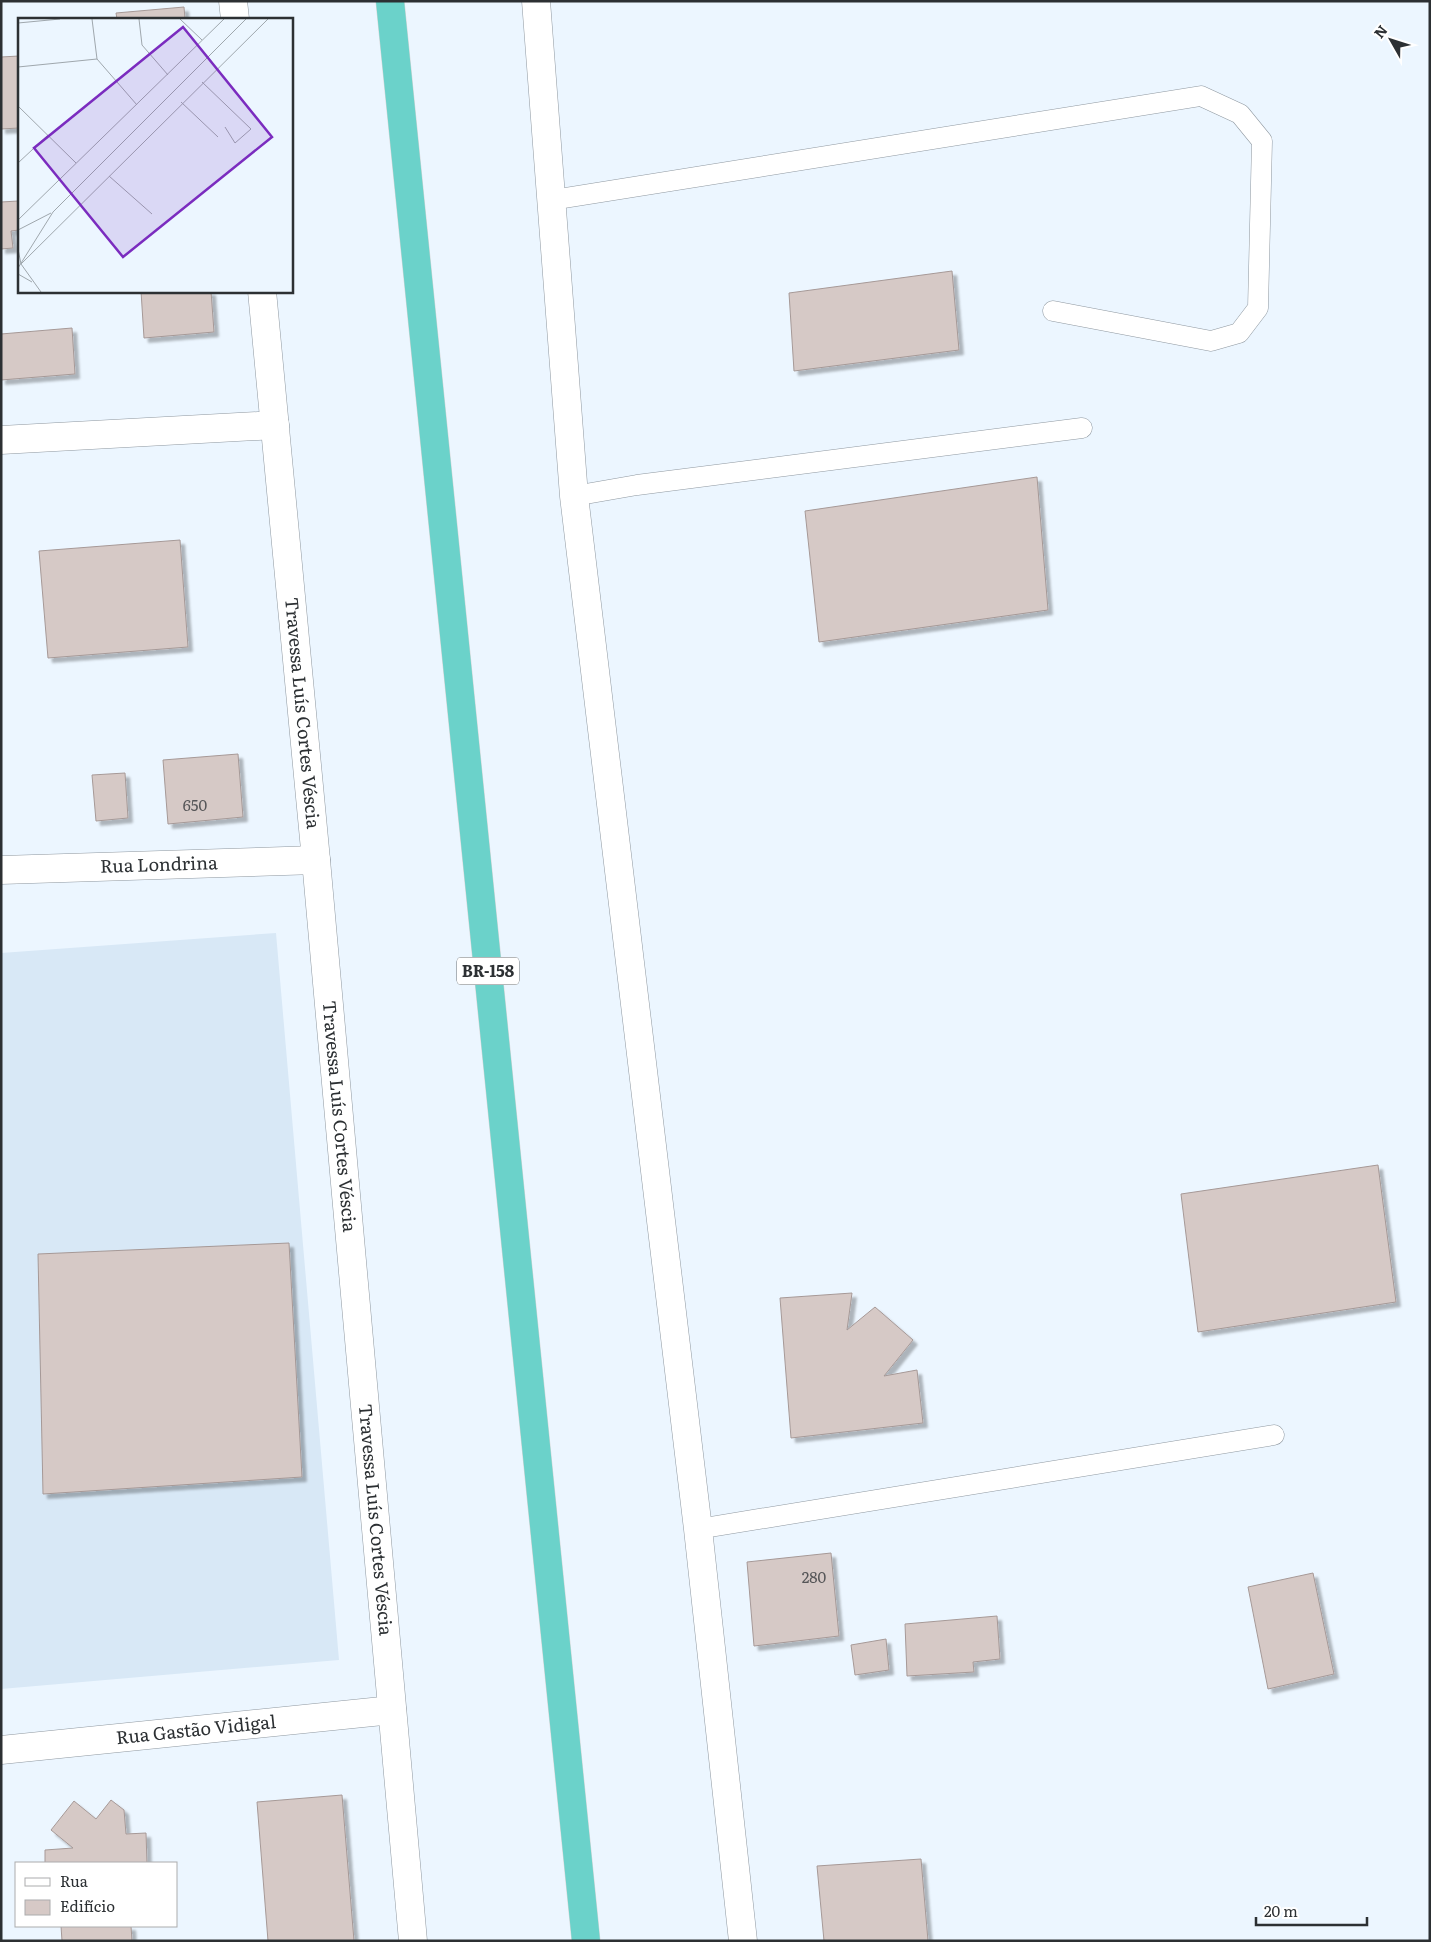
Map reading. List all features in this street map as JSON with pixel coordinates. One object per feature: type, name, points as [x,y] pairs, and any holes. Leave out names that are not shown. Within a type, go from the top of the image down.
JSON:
[{"type":"highway","name":"BR-158","points":[[390,1],[586,1941]]},
{"type":"street","points":[[233,1],[235,18]]},
{"type":"street","points":[[536,1],[574,496],[698,1529],[743,1941]]},
{"type":"street","name":"Travessa Luís Cortes Véscia","points":[[262,292],[316,860],[412,1941]]},
{"type":"street","points":[[1,440],[275,425]]},
{"type":"street","name":"Rua Londrina","points":[[1,870],[316,860]]},
{"type":"street","name":"Rua Gastão Vidigal","points":[[1,1750],[392,1710]]},
{"type":"lane","points":[[552,200],[1201,96],[1240,114],[1262,142],[1258,308],[1239,333],[1211,340],[1053,311]]},
{"type":"lane","points":[[574,496],[647,484],[1082,428]]},
{"type":"lane","points":[[698,1529],[1274,1435]]},
{"type":"shaded area","points":[[276,933],[339,1660],[1,1689],[1,953]]},
{"type":"building","points":[[184,7],[185,18],[117,18],[116,13]]},
{"type":"building","points":[[18,56],[18,128],[1,129],[1,57]]},
{"type":"building","points":[[18,201],[18,230],[11,231],[13,248],[1,249],[1,202]]},
{"type":"building","points":[[952,271],[959,350],[794,371],[789,293]]},
{"type":"building","points":[[141,292],[211,292],[214,332],[144,338]]},
{"type":"building","points":[[72,328],[75,374],[1,380],[1,334]]},
{"type":"building","points":[[1037,477],[1048,610],[819,642],[805,511]]},
{"type":"building","points":[[180,540],[188,647],[48,658],[39,551]]},
{"type":"building","points":[[238,754],[243,817],[168,824],[163,760]]},
{"type":"building","points":[[125,773],[128,818],[96,821],[92,775]]},
{"type":"building","points":[[1378,1165],[1396,1302],[1198,1332],[1181,1194]]},
{"type":"building","points":[[289,1243],[302,1477],[43,1494],[38,1254]]},
{"type":"building","points":[[852,1293],[847,1330],[875,1307],[913,1340],[884,1376],[917,1370],[923,1423],[791,1438],[780,1298]]},
{"type":"building","points":[[831,1553],[839,1636],[754,1646],[747,1562]]},
{"type":"building","points":[[1313,1573],[1334,1674],[1268,1689],[1248,1587]]},
{"type":"building","points":[[997,1616],[1000,1659],[973,1662],[974,1672],[907,1676],[905,1624]]},
{"type":"building","points":[[886,1639],[889,1670],[855,1675],[851,1645]]},
{"type":"building","points":[[342,1795],[354,1941],[268,1941],[257,1802]]},
{"type":"building","points":[[111,1800],[124,1810],[126,1834],[146,1833],[147,1862],[45,1862],[45,1850],[73,1848],[51,1830],[74,1801],[96,1819]]},
{"type":"building","points":[[921,1859],[928,1941],[824,1941],[817,1866]]},
{"type":"building","points":[[61,1927],[131,1927],[132,1941],[62,1941]]}]
